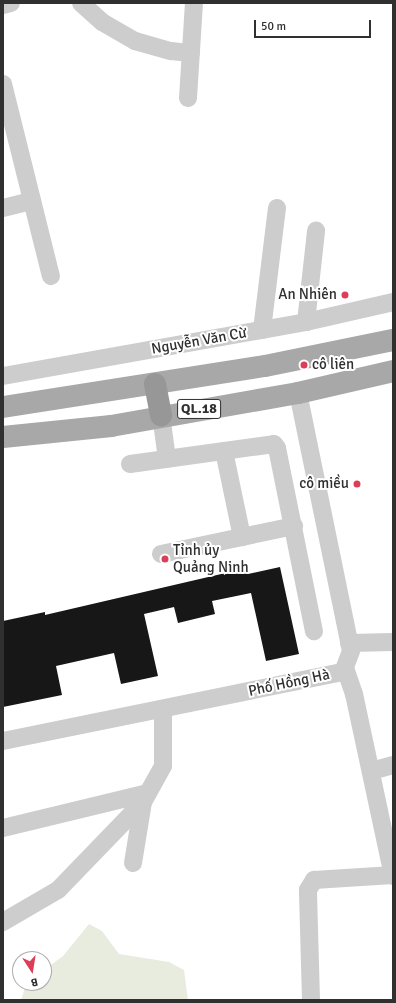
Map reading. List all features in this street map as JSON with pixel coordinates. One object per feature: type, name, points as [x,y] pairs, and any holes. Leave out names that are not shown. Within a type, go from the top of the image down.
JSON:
[{"type":"highway","points":[[156,384],[161,416]]},
{"type":"main road","name":"QL.18","points":[[3,407],[156,384],[304,358],[393,340]]},
{"type":"main road","name":"QL.18","points":[[3,437],[111,426],[298,393],[393,371]]},
{"type":"street","points":[[3,5],[11,3]]},
{"type":"street","points":[[81,3],[102,22],[135,40],[171,51],[190,53]]},
{"type":"street","points":[[188,98],[194,3]]},
{"type":"street","points":[[3,84],[7,115],[32,201],[51,276]]},
{"type":"street","points":[[3,208],[32,201]]},
{"type":"street","points":[[262,330],[278,208]]},
{"type":"street","points":[[306,322],[316,231]]},
{"type":"street","name":"Nguyễn Văn Cừ","points":[[3,376],[306,322],[393,302]]},
{"type":"street","name":"Phố Hồng Hà","points":[[3,741],[343,672],[351,651],[298,393]]},
{"type":"street","points":[[161,416],[167,459]]},
{"type":"street","points":[[130,464],[274,444],[277,448],[294,526],[314,631]]},
{"type":"street","points":[[224,451],[242,537]]},
{"type":"street","points":[[161,554],[294,526]]},
{"type":"street","points":[[349,643],[393,642]]},
{"type":"street","points":[[311,1000],[308,890],[314,880],[393,876],[371,771],[345,668]]},
{"type":"street","points":[[3,922],[58,890],[146,798],[164,766],[163,709]]},
{"type":"street","points":[[371,771],[393,765]]},
{"type":"street","points":[[3,828],[146,798]]},
{"type":"street","points":[[133,863],[146,798]]},
{"type":"shaded area","points":[[89,924],[102,931],[119,954],[169,962],[184,970],[188,1000],[21,1000],[24,991],[52,991],[52,964],[63,956]]},
{"type":"building","points":[[280,567],[299,654],[266,661],[251,593],[212,601],[215,614],[178,623],[174,607],[144,614],[158,676],[121,684],[114,653],[56,666],[62,695],[3,707],[3,621],[45,612],[45,615],[247,568],[248,574]]},
{"type":"place","name":"An Nhiên","points":[[345,295]]},
{"type":"place","name":"cô liên","points":[[304,365]]},
{"type":"place","name":"cô miều","points":[[357,484]]},
{"type":"place","name":"Tỉnh ủy Quảng Ninh","points":[[165,559]]}]
